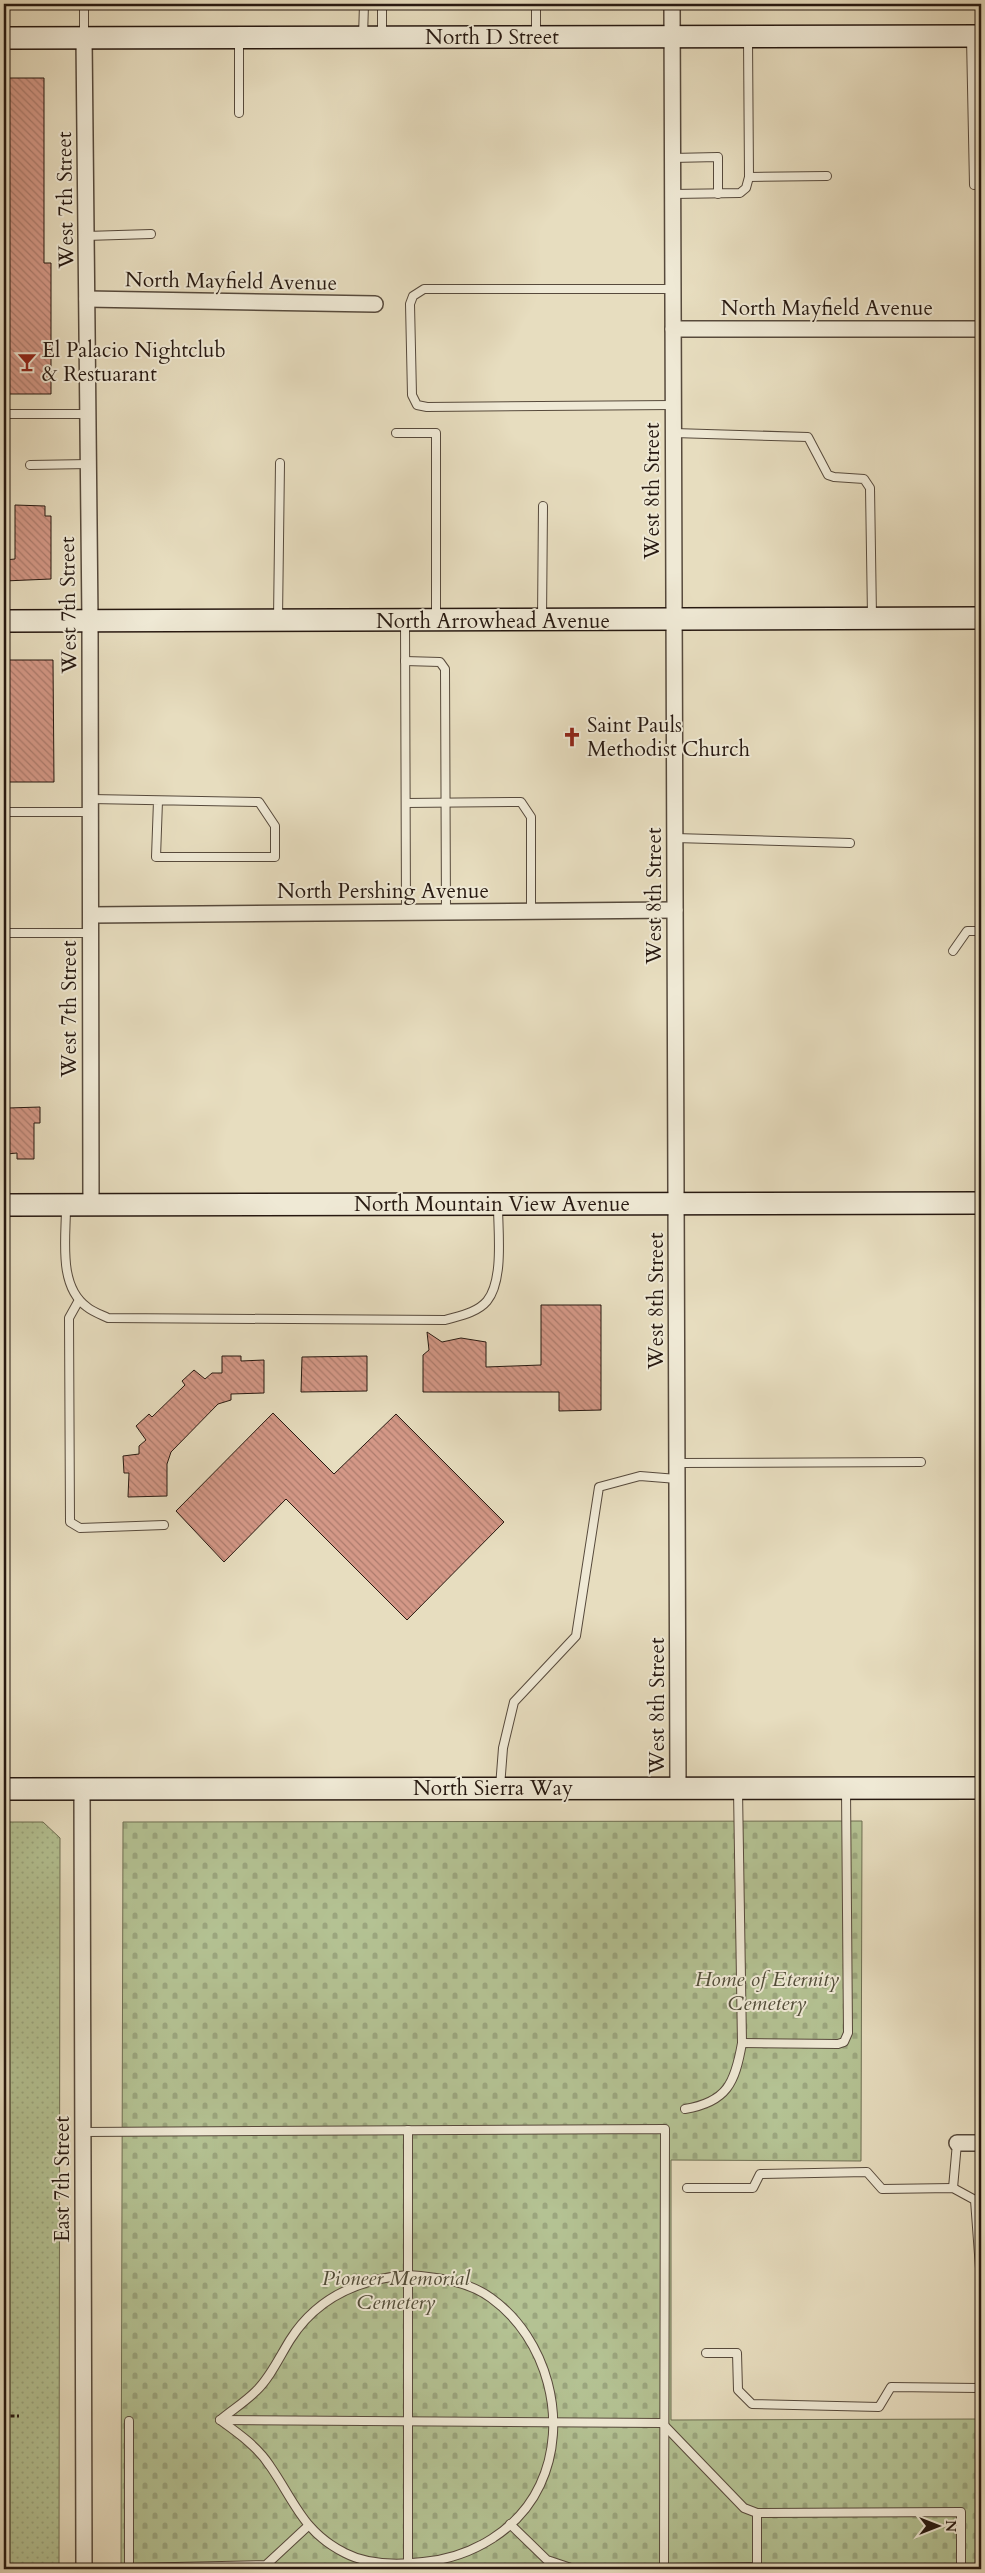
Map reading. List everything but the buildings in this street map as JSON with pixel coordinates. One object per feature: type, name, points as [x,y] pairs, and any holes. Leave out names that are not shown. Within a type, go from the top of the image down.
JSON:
[{"type":"street","name":"West 8th Street","points":[[672,4],[678,1788]]},
{"type":"street","name":"North D Street","points":[[4,38],[976,36]]},
{"type":"street","name":"West 7th Street","points":[[84,38],[90,620],[91,1205]]},
{"type":"street","name":"North Mayfield Avenue","points":[[87,299],[375,304]]},
{"type":"street","name":"North Mayfield Avenue","points":[[673,329],[981,329]]},
{"type":"street","name":"North Arrowhead Avenue","points":[[4,621],[981,618]]},
{"type":"street","name":"North Pershing Avenue","points":[[91,915],[675,910]]},
{"type":"street","name":"North Mountain View Avenue","points":[[4,1206],[981,1203]]},
{"type":"street","name":"East 7th Street","points":[[82,1788],[84,2569]]},
{"type":"street","name":"North Sierra Way","points":[[4,1789],[981,1788]]},
{"type":"street","points":[[957,2143],[981,2143]]},
{"type":"lane","name":"West 7th Street","points":[[84,4],[84,38]]},
{"type":"lane","points":[[364,4],[373,38]]},
{"type":"lane","points":[[373,38],[382,4]]},
{"type":"lane","points":[[536,4],[536,36]]},
{"type":"lane","points":[[974,184],[976,36]]},
{"type":"lane","points":[[673,194],[718,194],[740,192],[746,188],[749,177],[748,37]]},
{"type":"lane","points":[[239,38],[239,113]]},
{"type":"lane","points":[[672,158],[718,157],[718,194]]},
{"type":"lane","points":[[749,177],[826,176]]},
{"type":"lane","points":[[86,236],[151,234]]},
{"type":"lane","points":[[673,288],[424,289],[413,296],[410,304],[412,395],[417,405],[673,405]]},
{"type":"lane","points":[[4,414],[88,414]]},
{"type":"lane","points":[[396,433],[436,433],[436,620]]},
{"type":"lane","points":[[674,433],[808,437],[828,475],[864,479],[870,488],[872,619]]},
{"type":"lane","points":[[278,620],[280,463]]},
{"type":"lane","points":[[30,465],[89,464]]},
{"type":"lane","points":[[542,620],[543,506]]},
{"type":"lane","points":[[405,620],[406,912]]},
{"type":"lane","points":[[405,661],[440,662],[445,669],[446,912]]},
{"type":"lane","points":[[4,812],[158,800],[259,802],[276,826],[275,856],[156,857],[158,800]]},
{"type":"lane","points":[[406,803],[521,802],[531,817],[531,911]]},
{"type":"lane","points":[[675,838],[850,843]]},
{"type":"lane","points":[[953,952],[968,931],[981,931]]},
{"type":"lane","points":[[4,933],[91,933]]},
{"type":"lane","points":[[66,1205],[67,1273],[72,1290],[88,1308],[108,1318],[444,1320],[467,1314],[487,1302],[494,1287],[498,1273],[498,1204]]},
{"type":"lane","points":[[79,1300],[69,1318],[70,1522],[80,1528],[164,1525]]},
{"type":"lane","points":[[678,1463],[921,1462]]},
{"type":"lane","points":[[500,1788],[503,1748],[514,1702],[576,1636],[599,1487],[640,1476],[678,1478]]},
{"type":"lane","points":[[685,2109],[703,2106],[717,2100],[730,2085],[738,2065],[742,2044],[738,1788]]},
{"type":"lane","points":[[742,2044],[838,2044],[844,2042],[848,2033],[846,1788]]},
{"type":"lane","points":[[83,2132],[665,2129],[662,2423],[664,2568]]},
{"type":"lane","points":[[408,2130],[408,2566]]},
{"type":"lane","points":[[953,2188],[957,2143]]},
{"type":"lane","points":[[687,2188],[753,2188],[760,2174],[867,2172],[882,2189],[953,2188],[975,2200],[981,2282]]},
{"type":"lane","points":[[408,2275],[436,2277],[464,2285],[489,2297],[508,2312],[529,2339],[542,2366],[551,2395],[550,2457],[540,2485],[521,2515],[510,2524],[470,2552],[443,2561],[408,2566],[373,2562],[347,2554],[325,2542],[308,2526],[270,2465],[250,2443],[220,2420],[257,2390],[296,2331],[319,2305],[354,2286],[384,2277],[408,2275]]},
{"type":"lane","points":[[706,2353],[737,2353],[738,2390],[752,2404],[879,2407],[891,2387],[978,2388],[981,2384]]},
{"type":"lane","points":[[220,2420],[662,2423],[744,2508],[757,2513],[961,2512],[961,2569]]},
{"type":"lane","points":[[129,2421],[129,2569],[266,2564],[308,2526]]},
{"type":"lane","points":[[586,2569],[757,2568],[757,2513]]},
{"type":"lane","points":[[510,2524],[547,2560],[574,2569]]},
{"type":"path","points":[[4,2416],[19,2416]]},
{"type":"green space","name":"Pioneer Memorial Cemetery","points":[[862,1821],[861,2161],[671,2160],[671,2420],[981,2419],[981,2569],[121,2569],[123,1822]]},
{"type":"green space","points":[[4,1822],[43,1822],[60,1838],[59,2569],[4,2569]]},
{"type":"place","name":"El Palacio Nightclub & Restuarant","points":[[27,362]]},
{"type":"place","name":"Saint Pauls Methodist Church","points":[[572,737]]},
{"type":"park label","name":"Home of Eternity Cemetery","points":[[767,1991]]}]
